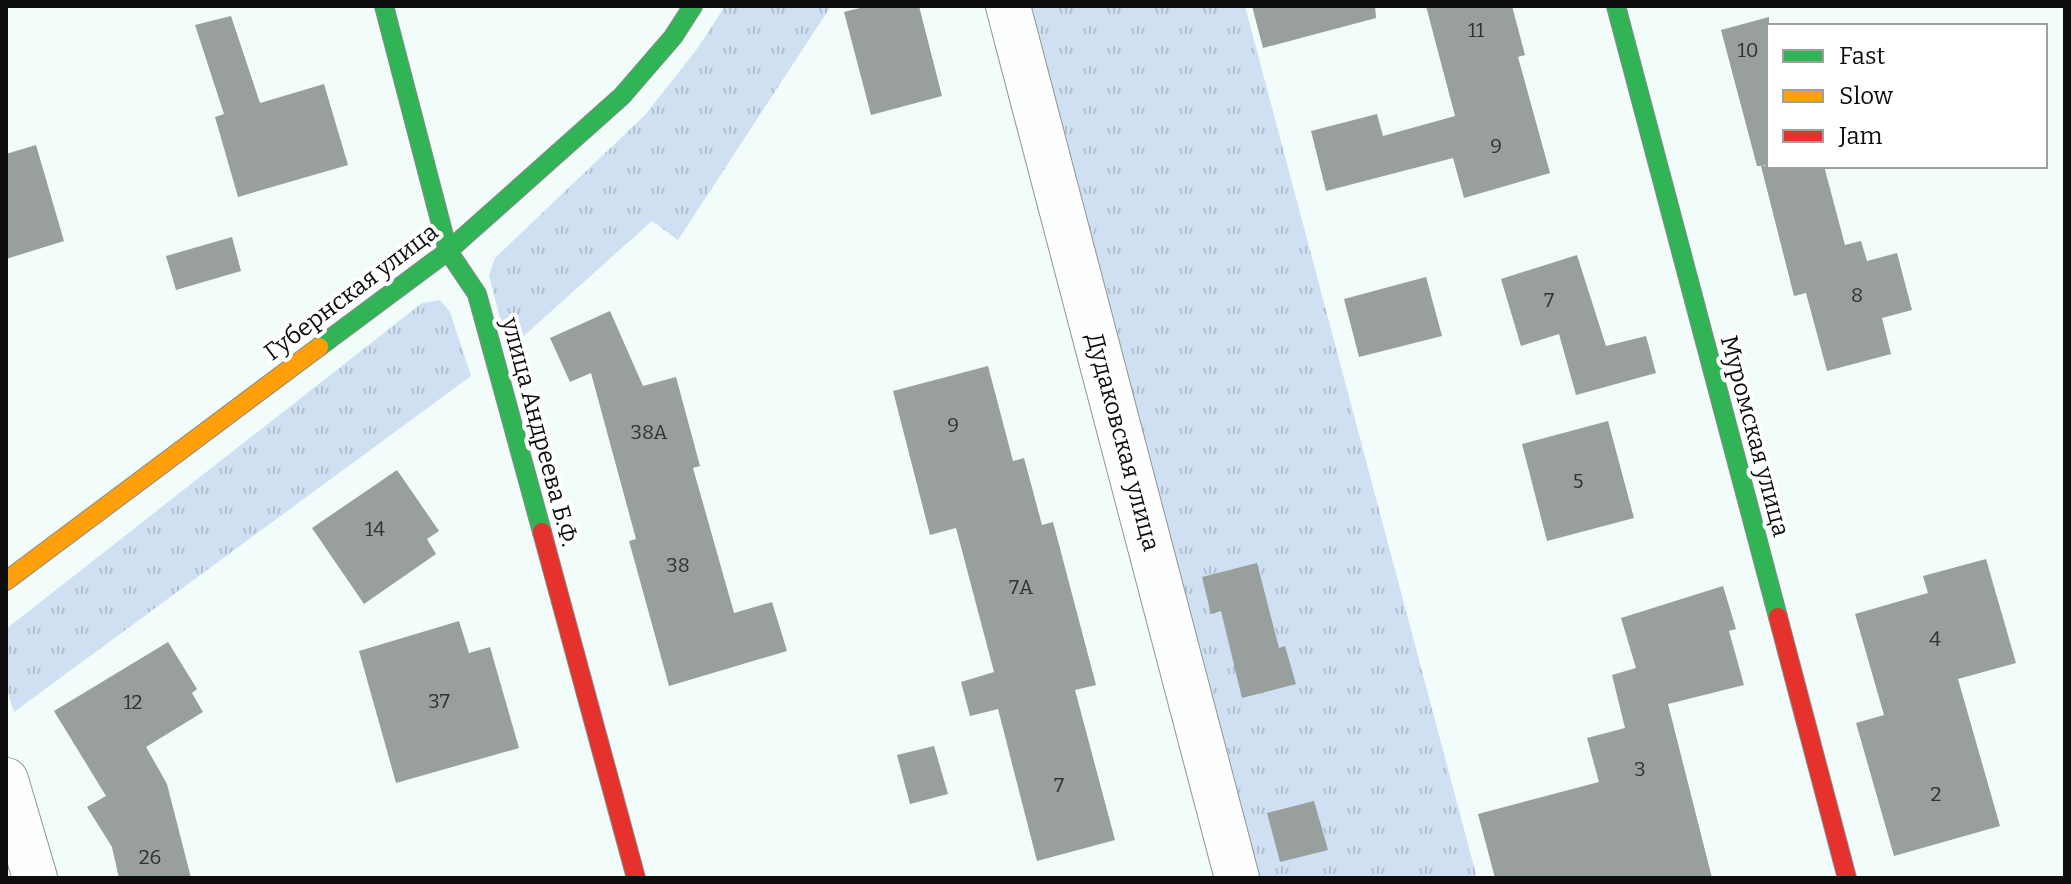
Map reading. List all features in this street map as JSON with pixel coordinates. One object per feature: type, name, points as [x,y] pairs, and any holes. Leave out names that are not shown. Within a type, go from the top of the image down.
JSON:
[{"type":"street","name":"улица Андреева Б.Ф.","points":[[384,6],[448,251],[477,294],[636,878]]},
{"type":"street","name":"Губернская улица","points":[[6,581],[448,251],[622,96],[673,37],[693,6]]},
{"type":"street","name":"Дудаковская улица","points":[[1008,6],[1237,878]]},
{"type":"street","name":"Муромская улица","points":[[1616,6],[1847,878]]},
{"type":"street","points":[[6,780],[35,878]]},
{"type":"green space","points":[[725,6],[831,6],[678,240],[652,221],[508,350],[489,275],[495,258],[645,115],[697,49]]},
{"type":"green space","points":[[1031,6],[1245,6],[1477,878],[1260,878]]},
{"type":"green space","points":[[440,300],[450,312],[471,376],[14,712],[6,687],[6,629],[422,303]]},
{"type":"building","points":[[868,6],[919,6],[942,96],[871,115],[844,12]]},
{"type":"building","points":[[1252,6],[1375,6],[1376,18],[1263,48]]},
{"type":"building","points":[[1426,6],[1512,6],[1525,55],[1518,57],[1550,173],[1464,198],[1453,158],[1326,191],[1311,131],[1377,114],[1383,136],[1455,116]]},
{"type":"building","points":[[231,16],[260,103],[324,84],[348,165],[238,197],[215,117],[224,114],[195,25]]},
{"type":"building","points":[[1769,17],[1767,24],[1767,165],[1757,166],[1721,30]]},
{"type":"building","points":[[36,145],[64,241],[6,259],[6,154]]},
{"type":"building","points":[[1761,166],[1825,168],[1845,245],[1861,241],[1867,261],[1897,253],[1912,310],[1882,318],[1891,354],[1827,371],[1806,293],[1794,296]]},
{"type":"building","points":[[232,237],[241,271],[176,290],[166,256]]},
{"type":"building","points":[[1577,255],[1606,346],[1646,336],[1656,373],[1576,395],[1559,334],[1521,346],[1501,279]]},
{"type":"building","points":[[1426,277],[1442,336],[1359,357],[1344,299]]},
{"type":"building","points":[[610,311],[643,386],[676,377],[700,466],[693,468],[734,613],[772,602],[787,651],[669,686],[629,541],[636,539],[591,373],[570,382],[550,338]]},
{"type":"building","points":[[988,366],[1013,461],[1024,458],[1042,525],[1053,522],[1096,685],[1075,690],[1115,840],[1037,861],[998,709],[970,716],[961,682],[994,672],[956,528],[930,535],[893,391]]},
{"type":"building","points":[[1608,421],[1634,518],[1547,541],[1522,444]]},
{"type":"building","points":[[397,470],[439,531],[427,539],[436,554],[364,604],[312,528]]},
{"type":"building","points":[[1986,559],[2016,663],[1958,679],[2000,826],[1894,856],[1856,723],[1884,715],[1855,614],[1928,593],[1923,576]]},
{"type":"building","points":[[1257,563],[1279,648],[1285,646],[1296,684],[1242,698],[1221,611],[1211,614],[1202,577]]},
{"type":"building","points":[[1723,586],[1736,629],[1729,631],[1744,685],[1668,704],[1712,878],[1495,878],[1478,814],[1599,782],[1587,738],[1625,728],[1612,675],[1636,668],[1621,618]]},
{"type":"building","points":[[459,621],[469,653],[490,647],[519,748],[396,783],[359,651]]},
{"type":"building","points":[[168,642],[197,689],[192,693],[203,712],[146,747],[167,784],[191,878],[119,878],[112,847],[87,807],[106,796],[54,711]]},
{"type":"building","points":[[934,746],[948,794],[910,804],[897,755]]},
{"type":"building","points":[[1314,801],[1328,850],[1280,862],[1267,813]]},
{"type":"traffic: fast","points":[[384,6],[448,251],[477,294],[542,532]]},
{"type":"traffic: fast","points":[[319,347],[448,251],[622,96],[673,37],[693,6]]},
{"type":"traffic: fast","points":[[1616,6],[1778,617]]},
{"type":"traffic: slow","points":[[6,581],[319,347]]},
{"type":"traffic: jam","points":[[542,532],[636,878]]},
{"type":"traffic: jam","points":[[1778,617],[1847,878]]}]
